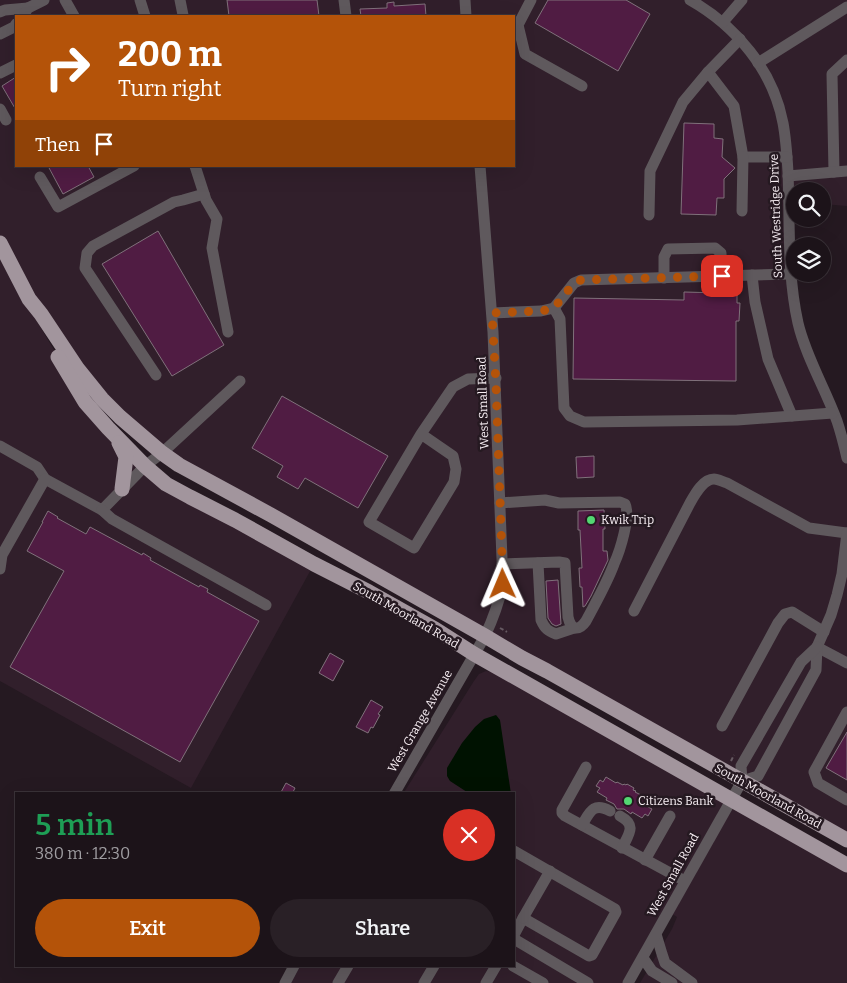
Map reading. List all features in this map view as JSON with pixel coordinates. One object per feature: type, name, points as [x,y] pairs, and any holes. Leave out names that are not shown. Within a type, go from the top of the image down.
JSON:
[{"type":"main road","name":"South Moorland Road","points":[[0,243],[29,299],[35,318],[85,402],[108,428],[166,484],[435,629],[474,654],[847,865]]},
{"type":"main road","name":"South Moorland Road","points":[[29,299],[77,368],[102,398],[120,417],[162,454],[847,840]]},
{"type":"main road","points":[[116,435],[126,457],[122,489]]},
{"type":"street","points":[[0,12],[5,10],[25,12],[44,0]]},
{"type":"street","points":[[65,0],[73,15]]},
{"type":"street","points":[[140,0],[145,15]]},
{"type":"street","points":[[180,0],[182,15]]},
{"type":"street","points":[[344,0],[346,15]]},
{"type":"street","points":[[465,0],[466,15]]},
{"type":"street","points":[[531,0],[518,25],[525,54],[582,86]]},
{"type":"street","name":"South Westridge Drive","points":[[690,0],[712,13],[740,39],[749,49],[773,90],[786,137],[790,237]]},
{"type":"street","points":[[723,22],[742,0]]},
{"type":"street","points":[[758,63],[847,7]]},
{"type":"street","points":[[0,34],[15,26]]},
{"type":"street","points":[[649,215],[650,171],[683,102],[708,72],[740,39]]},
{"type":"street","points":[[834,172],[832,74],[847,60]]},
{"type":"street","points":[[0,73],[15,65]]},
{"type":"street","points":[[708,72],[734,106],[744,157],[742,212]]},
{"type":"street","points":[[0,109],[6,120]]},
{"type":"street","points":[[744,157],[787,157]]},
{"type":"street","points":[[40,177],[58,207],[132,167]]},
{"type":"street","points":[[195,167],[206,200],[217,219],[212,248],[228,332]]},
{"type":"street","name":"West Small Road","points":[[480,167],[496,378],[503,584],[491,624],[485,636]]},
{"type":"street","points":[[788,176],[847,171]]},
{"type":"street","points":[[156,376],[85,268],[87,252],[93,246],[174,202],[204,194]]},
{"type":"street","points":[[664,278],[664,257],[668,249],[715,248],[721,252],[722,276]]},
{"type":"street","points":[[492,313],[542,311],[554,308],[574,283],[581,280],[786,274]]},
{"type":"street","points":[[752,275],[755,302],[768,359],[792,416]]},
{"type":"street","name":"South Westridge Drive","points":[[792,282],[798,323],[806,348],[834,413],[847,458]]},
{"type":"street","points":[[554,308],[560,319],[564,408],[570,416],[584,422],[737,420],[834,413]]},
{"type":"street","points":[[420,434],[453,456],[456,469],[454,482],[414,548],[369,522],[420,434],[453,387],[468,379],[496,378]]},
{"type":"street","points":[[102,510],[146,466],[162,454],[240,381]]},
{"type":"street","points":[[0,446],[37,467],[45,479],[102,510],[112,519],[266,605]]},
{"type":"street","points":[[0,569],[2,555],[45,479]]},
{"type":"street","points":[[634,611],[690,503],[698,490],[707,481],[715,479],[727,483],[809,528],[847,533],[842,574],[831,615],[824,632],[817,647],[801,662],[741,766],[742,781],[758,776],[816,670],[817,647]]},
{"type":"street","points":[[500,503],[545,500],[559,503],[620,502],[625,504],[628,509],[627,521],[614,564],[583,626],[556,634],[546,630],[541,620],[538,563]]},
{"type":"street","points":[[502,564],[565,563],[568,618],[571,627],[574,628]]},
{"type":"street","points":[[722,726],[778,623],[785,614],[792,612],[824,632]]},
{"type":"street","name":"West Grange Avenue","points":[[395,792],[485,636]]},
{"type":"street","points":[[817,647],[847,663]]},
{"type":"street","points":[[847,712],[814,772],[818,783],[847,800]]},
{"type":"street","points":[[586,767],[562,813],[582,826],[685,881]]},
{"type":"street","name":"West Small Road","points":[[628,983],[742,781]]},
{"type":"street","points":[[582,826],[592,810],[598,807],[604,808],[626,820],[630,824],[630,831],[622,848]]},
{"type":"street","points":[[645,860],[670,816]]},
{"type":"street","points":[[515,852],[615,909],[616,912],[592,955],[589,956],[523,918]]},
{"type":"street","points":[[515,933],[550,871]]},
{"type":"street","points":[[656,934],[666,962],[692,983]]},
{"type":"street","points":[[515,940],[588,983]]},
{"type":"street","points":[[643,958],[652,972],[672,983]]},
{"type":"street","points":[[284,983],[293,967]]},
{"type":"street","points":[[347,967],[340,980],[352,983]]},
{"type":"street","points":[[424,983],[433,967]]},
{"type":"street","points":[[486,983],[495,967]]},
{"type":"street","points":[[515,967],[543,983]]},
{"type":"shaded area","points":[[0,0],[847,0],[847,206],[831,205],[831,182],[786,182],[786,227],[790,227],[790,237],[786,237],[786,282],[792,282],[793,296],[847,458],[847,840],[162,453],[35,318],[85,402],[145,466],[314,564],[191,788],[0,681]]},
{"type":"shaded area","points":[[486,671],[493,672],[847,870],[847,983],[640,983],[672,929],[677,917],[664,909],[623,983],[290,983],[298,967],[515,967],[515,792],[404,792],[479,674]]},
{"type":"shaded area","points":[[496,715],[500,720],[511,792],[467,792],[450,781],[447,776],[447,768],[462,743],[484,719]]},
{"type":"building","points":[[227,0],[317,0],[319,15],[229,15]]},
{"type":"building","points":[[548,0],[626,0],[650,14],[618,71],[535,23]]},
{"type":"building","points":[[394,2],[394,6],[425,4],[426,15],[361,15],[360,9],[387,8],[387,3]]},
{"type":"building","points":[[15,78],[15,108],[2,86]]},
{"type":"building","points":[[684,123],[714,124],[714,138],[723,139],[722,157],[735,168],[724,179],[724,198],[717,198],[716,215],[681,214]]},
{"type":"building","points":[[49,167],[89,167],[94,177],[63,194]]},
{"type":"building","points":[[158,231],[224,345],[172,376],[102,264]]},
{"type":"building","points":[[721,289],[737,289],[737,303],[740,303],[739,321],[736,321],[736,381],[573,379],[574,298],[684,300],[684,292],[721,293]]},
{"type":"building","points":[[282,396],[388,456],[358,508],[305,478],[298,489],[277,477],[283,466],[252,448]]},
{"type":"building","points":[[594,456],[594,477],[577,478],[576,457]]},
{"type":"building","name":"Kwik Trip","points":[[604,510],[603,551],[607,551],[608,560],[591,596],[583,607],[579,568],[582,568],[578,511]]},
{"type":"building","points":[[48,511],[86,534],[90,527],[142,555],[143,553],[151,558],[150,560],[199,587],[200,585],[208,589],[207,592],[259,621],[180,762],[10,667],[64,571],[27,551]]},
{"type":"building","points":[[558,580],[561,624],[556,626],[548,618],[546,581]]},
{"type":"building","points":[[330,653],[344,661],[333,681],[319,673]]},
{"type":"building","points":[[371,700],[383,707],[378,714],[380,715],[373,728],[371,727],[368,733],[356,727]]},
{"type":"building","points":[[847,732],[847,780],[826,768]]},
{"type":"building","name":"Citizens Bank","points":[[606,777],[616,783],[627,784],[634,788],[635,792],[641,795],[640,797],[651,803],[648,807],[652,809],[648,816],[645,814],[642,818],[624,809],[617,809],[614,804],[606,800],[607,798],[597,792],[600,788],[596,786],[600,780],[603,782]]},
{"type":"building","points":[[286,783],[295,788],[293,792],[281,792]]},
{"type":"place","name":"Kwik Trip","points":[[591,520]]},
{"type":"place","name":"Citizens Bank","points":[[628,801]]},
{"type":"route","points":[[503,584],[492,313],[542,311],[554,308],[574,283],[581,280],[722,276]]}]
